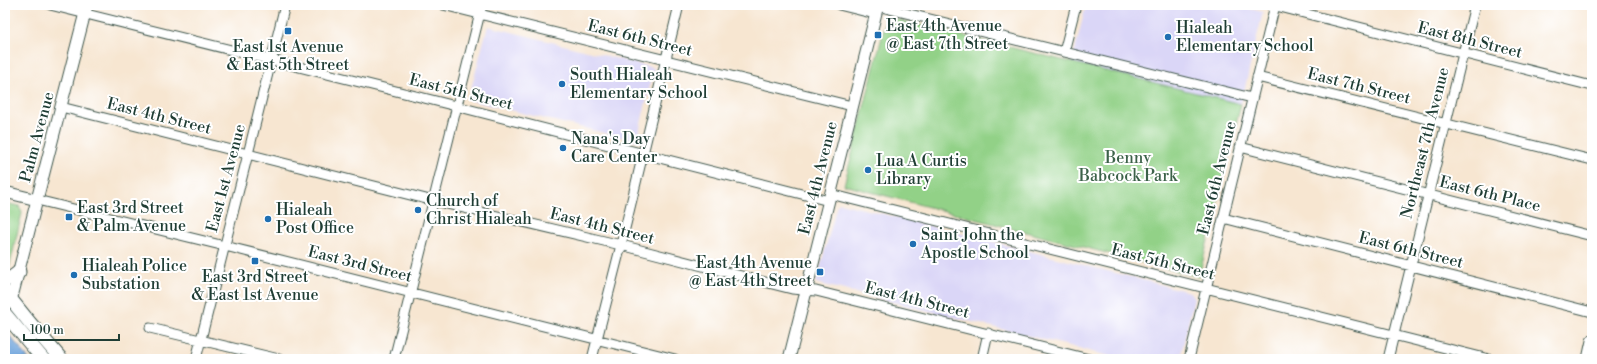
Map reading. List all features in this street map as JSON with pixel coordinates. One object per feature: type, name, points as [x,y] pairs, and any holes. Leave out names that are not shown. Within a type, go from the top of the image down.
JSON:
[{"type":"highway","points":[[5,280],[11,278],[18,272]]},
{"type":"highway","points":[[8,296],[10,310],[8,318],[43,359]]},
{"type":"highway","points":[[8,296],[61,359]]},
{"type":"main road","name":"East 4th Avenue","points":[[789,359],[877,8]]},
{"type":"main road","name":"Palm Avenue","points":[[8,296],[18,272],[86,9]]},
{"type":"main road","points":[[5,192],[37,200]]},
{"type":"main road","points":[[1588,359],[1592,341]]},
{"type":"street","name":"East 5th Street","points":[[50,5],[86,9],[272,60],[644,153],[1206,288],[1489,359]]},
{"type":"street","name":"East 1st Avenue","points":[[196,359],[285,5]]},
{"type":"street","name":"East 6th Street","points":[[443,5],[481,10],[666,60],[852,106]]},
{"type":"street","points":[[592,359],[680,5]]},
{"type":"street","points":[[839,5],[877,8],[1252,98]]},
{"type":"street","points":[[1064,52],[1076,5]]},
{"type":"street","name":"East 8th Street","points":[[1274,5],[1592,86]]},
{"type":"street","name":"East 6th Avenue","points":[[1189,359],[1258,77],[1274,5]]},
{"type":"street","name":"Northeast 7th Avenue","points":[[1388,359],[1475,5]]},
{"type":"street","points":[[394,359],[481,10]]},
{"type":"street","name":"East 7th Street","points":[[1258,77],[1592,160]]},
{"type":"street","name":"East 4th Street","points":[[61,107],[434,201],[621,245],[792,290],[816,291],[988,334],[1052,355],[1089,359]]},
{"type":"street","name":"East 6th Place","points":[[1240,147],[1592,236]]},
{"type":"street","name":"East 3rd Street","points":[[37,200],[224,245],[675,359]]},
{"type":"street","name":"East 6th Street","points":[[1223,218],[1592,312]]},
{"type":"street","points":[[150,328],[278,359]]},
{"type":"street","points":[[982,359],[988,334]]},
{"type":"shaded area","name":"Hialeah Elementary School","points":[[1086,5],[1235,5],[1263,12],[1241,104],[1072,62]]},
{"type":"shaded area","name":"South Hialeah Elementary School","points":[[488,26],[654,68],[637,141],[468,100]]},
{"type":"shaded area","name":"Saint John the Apostle School","points":[[840,203],[1190,292],[1194,298],[1180,359],[1121,359],[816,283],[837,205]]},
{"type":"green space","name":"Benny Babcock Park","points":[[887,17],[1241,104],[1199,277],[844,185]]},
{"type":"green space","points":[[5,203],[19,206],[22,213],[8,273],[5,275]]},
{"type":"water","points":[[5,325],[10,336],[29,359],[5,359]]},
{"type":"place","name":"East 1st Avenue & East 5th Street","points":[[288,31]]},
{"type":"place","name":"East 4th Avenue @ East 7th Street","points":[[878,35]]},
{"type":"place","name":"Hialeah Elementary School","points":[[1168,37]]},
{"type":"place","name":"South Hialeah Elementary School","points":[[562,84]]},
{"type":"place","name":"Nana's Day Care Center","points":[[563,148]]},
{"type":"place","name":"Lua A Curtis Library","points":[[868,170]]},
{"type":"place","name":"Church of Christ Hialeah","points":[[418,210]]},
{"type":"place","name":"East 3rd Street & Palm Avenue","points":[[69,217]]},
{"type":"place","name":"Hialeah Post Office","points":[[268,219]]},
{"type":"place","name":"Saint John the Apostle School","points":[[913,244]]},
{"type":"place","name":"East 3rd Street & East 1st Avenue","points":[[255,261]]},
{"type":"place","name":"East 4th Avenue @ East 4th Street","points":[[820,272]]},
{"type":"place","name":"Hialeah Police Substation","points":[[74,275]]}]
